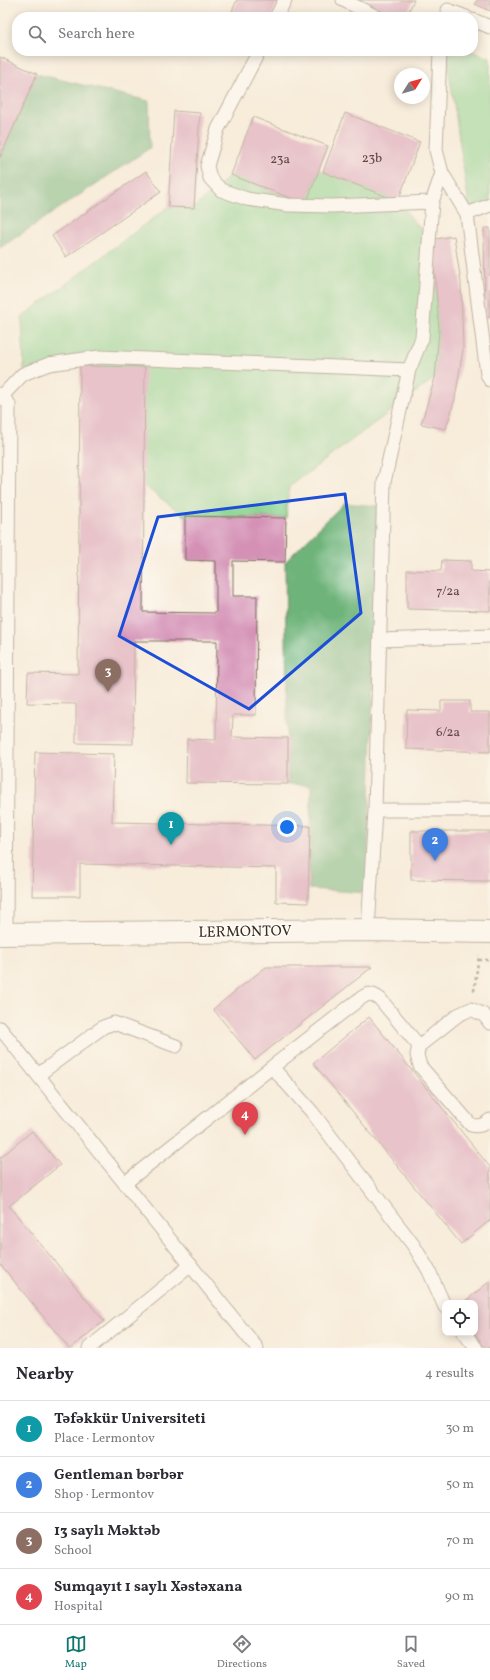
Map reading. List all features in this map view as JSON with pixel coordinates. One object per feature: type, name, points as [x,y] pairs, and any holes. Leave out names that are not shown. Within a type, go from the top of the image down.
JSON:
[{"type":"street","name":"LERMONTOV","points":[[3,934],[368,930],[486,932]]},
{"type":"lane","points":[[279,12],[285,0]]},
{"type":"lane","points":[[343,0],[367,12]]},
{"type":"lane","points":[[478,22],[490,27]]},
{"type":"lane","points":[[256,56],[218,129],[207,166],[210,178],[221,190],[247,199],[288,205],[332,206],[432,202]]},
{"type":"lane","points":[[440,56],[436,150],[442,173],[466,214],[487,374],[490,380]]},
{"type":"lane","points":[[368,930],[375,810],[384,482],[409,370],[422,338],[432,202],[442,173]]},
{"type":"lane","points":[[466,214],[490,205]]},
{"type":"lane","points":[[3,934],[9,404],[1,395],[23,374],[49,364],[99,357],[409,370]]},
{"type":"lane","points":[[380,640],[490,636]]},
{"type":"lane","points":[[375,810],[490,810]]},
{"type":"lane","points":[[125,1183],[272,1067],[368,994],[373,994],[380,999],[419,1046]]},
{"type":"lane","points":[[490,1023],[484,1015],[471,1009],[458,1015],[419,1046],[417,1055],[420,1066],[471,1124],[477,1126],[485,1124],[490,1120]]},
{"type":"lane","points":[[38,1075],[102,1027],[114,1023],[176,1046]]},
{"type":"lane","points":[[0,1028],[257,1348]]},
{"type":"lane","points":[[272,1067],[312,1112],[414,1246],[429,1271],[442,1300]]},
{"type":"lane","points":[[90,1348],[191,1265]]},
{"type":"lane","points":[[466,1336],[476,1348]]},
{"type":"path","points":[[471,1009],[479,960],[486,932]]},
{"type":"path","points":[[479,960],[490,960]]},
{"type":"highlighted area","points":[[345,494],[361,613],[249,709],[119,636],[158,517]]},
{"type":"green space","points":[[478,54],[490,58],[490,209],[470,212],[447,56],[478,56]]},
{"type":"green space","points":[[37,74],[149,101],[150,148],[0,248],[0,158]]},
{"type":"green space","points":[[319,170],[398,201],[429,240],[435,275],[439,330],[435,378],[289,487],[286,518],[185,516],[143,485],[80,366],[24,370],[22,317],[168,207],[194,208],[231,175],[306,204]]},
{"type":"green space","points":[[344,503],[379,506],[367,893],[309,889],[311,785],[288,784],[285,562]]},
{"type":"building","points":[[237,0],[279,0],[273,12],[232,11]]},
{"type":"building","points":[[355,0],[414,0],[408,12],[380,12]]},
{"type":"building","points":[[477,0],[490,0],[490,11],[475,4]]},
{"type":"building","points":[[0,57],[37,74],[0,158]]},
{"type":"building","points":[[174,111],[200,113],[194,208],[168,207]]},
{"type":"building","points":[[345,113],[420,142],[398,201],[323,172]]},
{"type":"building","points":[[253,117],[328,146],[306,204],[231,175]]},
{"type":"building","points":[[146,171],[161,192],[66,257],[52,236]]},
{"type":"building","points":[[484,228],[490,228],[490,317],[485,318]]},
{"type":"building","points":[[454,236],[461,283],[463,349],[455,399],[446,429],[421,424],[435,378],[439,330],[435,275],[429,240]]},
{"type":"building","points":[[80,366],[145,367],[143,612],[216,613],[216,561],[185,560],[185,516],[286,518],[285,562],[233,561],[233,596],[257,596],[256,715],[233,715],[232,737],[288,738],[288,784],[186,783],[187,739],[216,740],[217,641],[134,641],[133,744],[76,743],[76,704],[27,703],[28,673],[78,674]]},
{"type":"building","points":[[442,560],[471,561],[471,571],[490,572],[490,611],[407,609],[407,570],[441,571]]},
{"type":"building","points":[[441,701],[470,701],[470,712],[490,712],[490,752],[406,749],[407,710],[441,711]]},
{"type":"building","points":[[35,752],[114,754],[112,822],[310,826],[308,903],[276,902],[276,868],[80,864],[80,896],[32,896]]},
{"type":"building","points":[[411,831],[490,831],[490,881],[411,880]]},
{"type":"building","points":[[266,967],[372,967],[255,1060],[213,1009]]},
{"type":"building","points":[[369,1017],[490,1167],[490,1220],[461,1244],[313,1063]]},
{"type":"building","points":[[32,1131],[60,1165],[9,1206],[104,1321],[71,1348],[69,1348],[0,1264],[0,1158]]},
{"type":"building","points":[[490,1281],[490,1348],[486,1348],[476,1336],[478,1336],[478,1300],[467,1300]]},
{"type":"place","name":"13 saylı Məktəb","points":[[108,692]]},
{"type":"place","name":"Təfəkkür Universiteti","points":[[171,845]]},
{"type":"place","name":"Gentleman bәrbәr","points":[[435,861]]},
{"type":"place","name":"Sumqayıt 1 saylı Xəstəxana","points":[[245,1135]]}]
